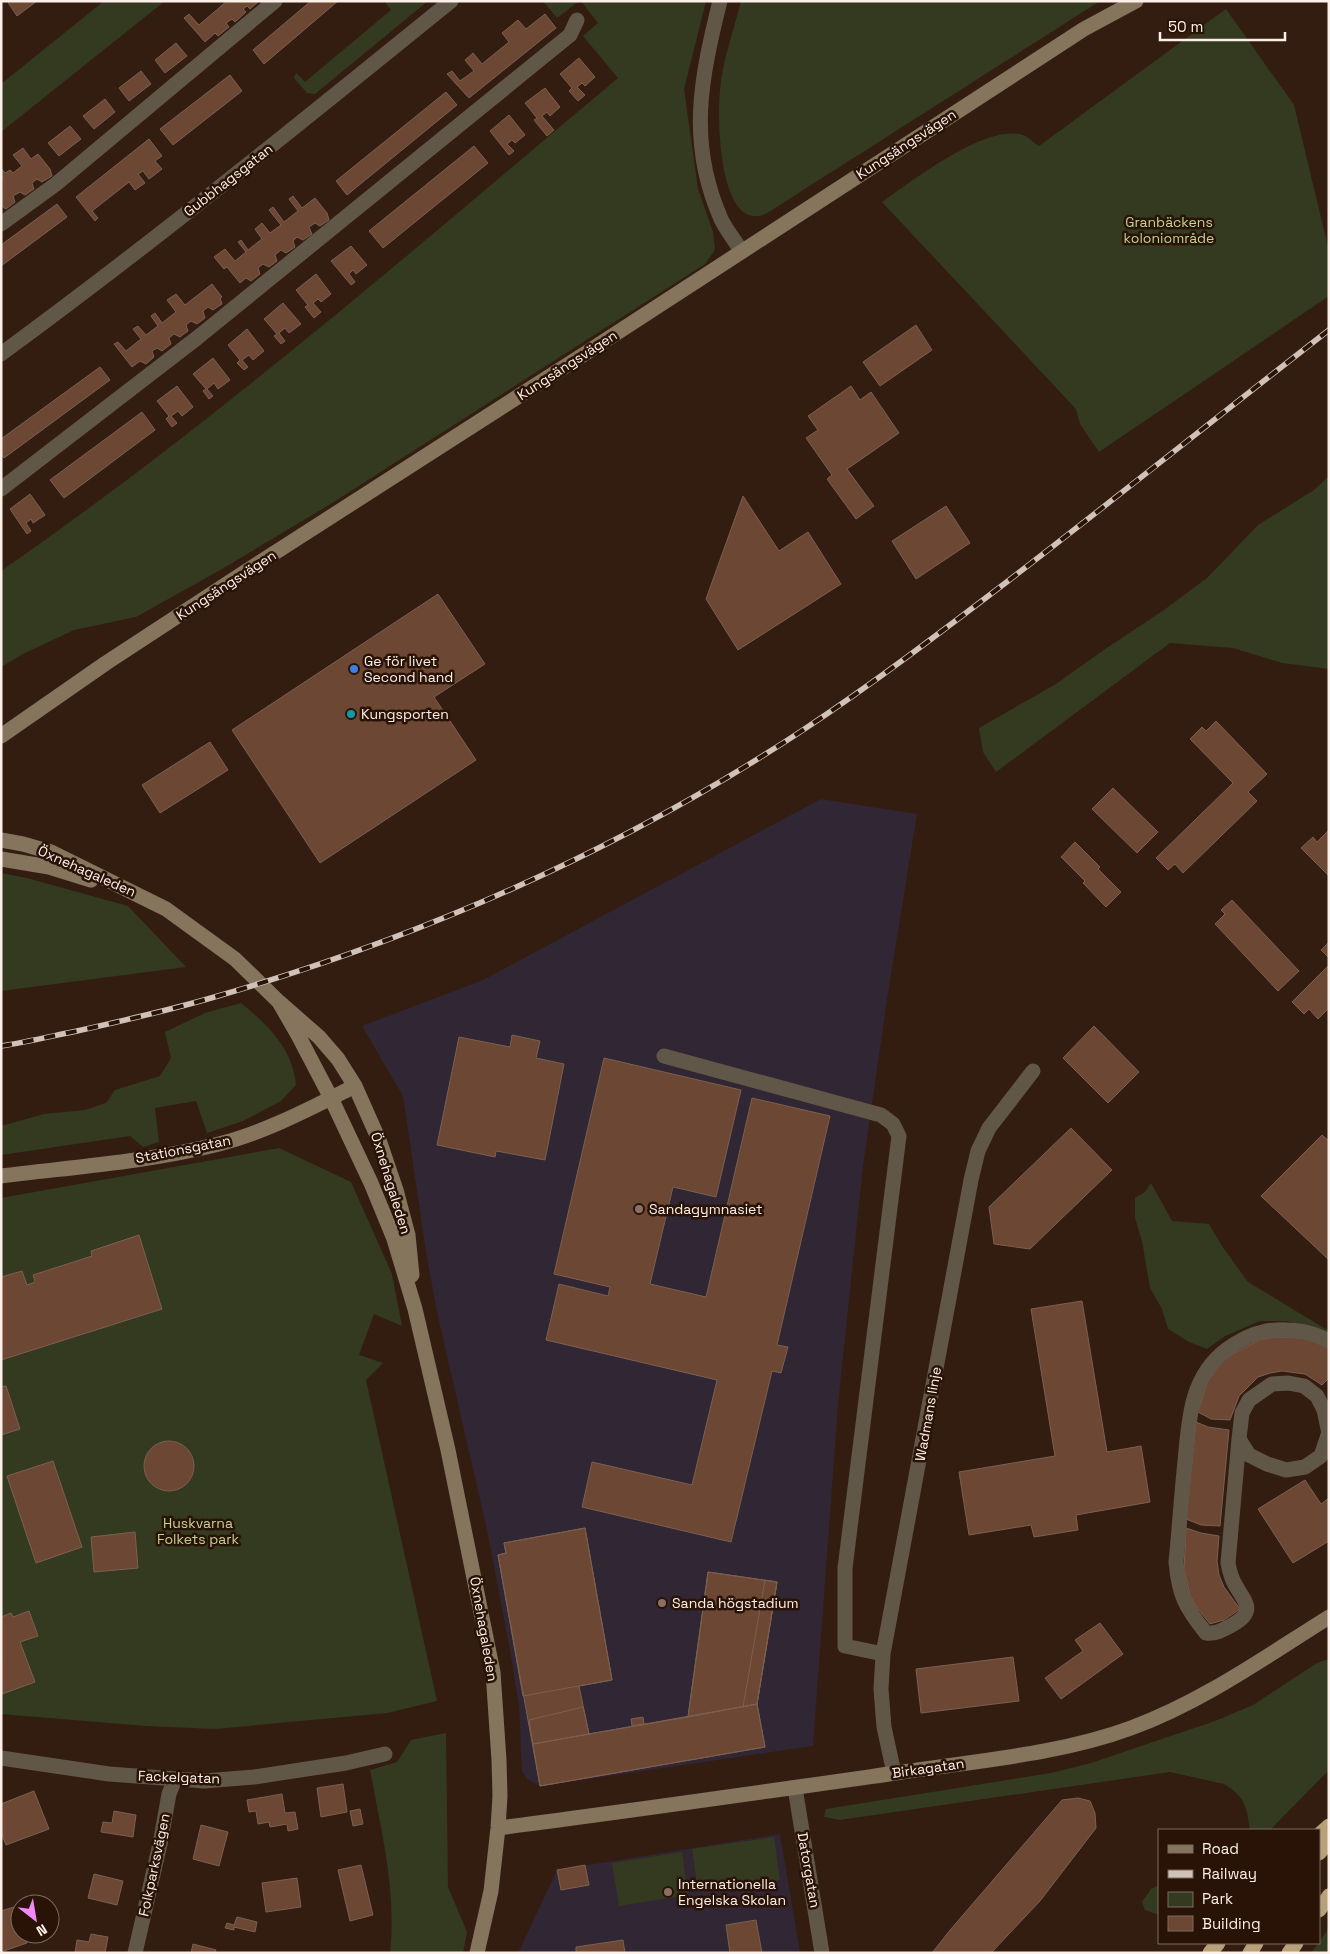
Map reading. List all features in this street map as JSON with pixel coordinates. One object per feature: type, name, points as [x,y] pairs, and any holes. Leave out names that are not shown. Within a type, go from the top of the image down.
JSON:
[{"type":"highway","points":[[1320,1853],[1329,1841]]},
{"type":"highway","points":[[1320,1909],[1329,1896]]},
{"type":"street","points":[[1,224],[56,184],[275,1]]},
{"type":"street","name":"Gubbhagsgatan","points":[[1,354],[71,303],[276,143],[451,1]]},
{"type":"street","points":[[720,1],[705,62],[699,121],[705,172],[722,220],[741,251]]},
{"type":"street","name":"Kungsängsvägen","points":[[1,736],[248,570],[1084,28],[1136,1]]},
{"type":"street","points":[[1,489],[197,338],[347,218],[570,35],[577,20]]},
{"type":"street","points":[[1,829],[22,844]]},
{"type":"street","name":"Öxnehagaleden","points":[[1,840],[51,852],[166,908],[235,959],[279,1002],[319,1037],[338,1059],[355,1086],[380,1140],[408,1235],[415,1309]]},
{"type":"street","name":"Öxnehagaleden","points":[[1,859],[50,867],[143,896]]},
{"type":"street","name":"Öxnehagaleden","points":[[279,1002],[331,1098],[371,1183],[391,1231],[415,1309],[448,1450],[493,1672],[499,1760],[500,1796],[491,1891],[477,1953]]},
{"type":"street","points":[[664,1056],[881,1115],[893,1124],[898,1136],[845,1568],[845,1646],[883,1654]]},
{"type":"street","name":"Wadmans linje","points":[[894,1773],[884,1727],[881,1689],[883,1654],[974,1170],[978,1152],[989,1128],[1033,1071]]},
{"type":"street","name":"Stationsgatan","points":[[1,1176],[148,1157],[201,1148],[246,1136],[355,1086]]},
{"type":"street","points":[[1239,1439],[1249,1456],[1286,1470],[1305,1467],[1321,1456],[1329,1432],[1324,1410],[1317,1396],[1304,1386],[1288,1383],[1272,1384],[1249,1400],[1242,1413],[1239,1439],[1228,1563],[1232,1579],[1246,1600],[1247,1612],[1243,1619],[1222,1630],[1214,1634],[1206,1633],[1190,1613],[1178,1587],[1176,1562],[1190,1411],[1198,1384],[1214,1359],[1235,1343],[1256,1333],[1283,1329],[1307,1332],[1329,1341]]},
{"type":"street","name":"Birkagatan","points":[[498,1828],[569,1820],[795,1788],[1088,1742],[1132,1728],[1173,1711],[1215,1688],[1329,1617]]},
{"type":"street","name":"Fackelgatan","points":[[1,1758],[109,1774],[204,1781],[254,1777],[346,1763],[385,1754]]},
{"type":"street","name":"Folkparksvägen","points":[[135,1953],[160,1844],[169,1794],[174,1779]]},
{"type":"street","name":"Datorgatan","points":[[795,1788],[822,1953]]},
{"type":"shaded area","name":"Sandagymnasiet","points":[[821,799],[917,814],[888,993],[863,1166],[838,1405],[813,1746],[540,1786],[527,1779],[522,1771],[519,1706],[510,1650],[487,1530],[437,1312],[426,1252],[403,1096],[362,1026],[483,980]]},
{"type":"shaded area","name":"Internationella Engelska Skolan","points":[[780,1834],[800,1953],[518,1953],[557,1870]]},
{"type":"green space","points":[[104,1],[165,1],[1,132],[1,84]]},
{"type":"green space","points":[[384,1],[428,1],[315,94],[307,93],[294,78],[296,73],[305,82],[391,10]]},
{"type":"green space","points":[[543,1],[579,1],[557,18]]},
{"type":"green space","points":[[581,1],[706,1],[684,89],[698,189],[713,232],[715,250],[705,264],[329,505],[222,569],[136,617],[74,630],[23,654],[1,667],[1,571],[81,514],[238,394],[391,269],[618,78],[583,36],[598,23]]},
{"type":"green space","points":[[741,1],[1100,1],[770,211],[763,215],[754,216],[742,211],[734,199],[727,182],[720,141],[719,104],[721,80]]},
{"type":"green space","name":"Granbäckens koloniområde","points":[[1226,9],[1294,105],[1329,251],[1329,296],[1099,452],[1080,424],[1076,409],[882,202],[930,168],[970,145],[990,137],[1008,134],[1023,135],[1039,146]]},
{"type":"green space","points":[[1329,476],[1329,669],[1282,663],[1233,648],[1170,643],[996,772],[983,752],[979,728],[1056,684],[1164,610],[1207,578],[1258,525],[1314,490]]},
{"type":"green space","points":[[1,873],[27,878],[128,906],[186,967],[1,991]]},
{"type":"green space","points":[[241,1003],[261,1020],[278,1039],[290,1060],[296,1085],[281,1101],[243,1121],[207,1133],[196,1101],[155,1108],[159,1142],[143,1147],[130,1136],[1,1155],[1,1126],[44,1114],[85,1110],[106,1103],[115,1090],[160,1076],[171,1058],[165,1032],[205,1013]]},
{"type":"green space","name":"Huskvarna Folkets park","points":[[279,1148],[351,1182],[392,1274],[402,1326],[374,1314],[359,1355],[383,1363],[366,1380],[437,1701],[387,1713],[215,1729],[146,1726],[1,1714],[1,1198]]},
{"type":"green space","points":[[1151,1183],[1172,1221],[1209,1224],[1248,1282],[1329,1331],[1329,1334],[1287,1321],[1260,1321],[1225,1336],[1207,1349],[1189,1342],[1168,1329],[1162,1309],[1150,1288],[1142,1241],[1135,1218],[1135,1198],[1145,1192]]},
{"type":"green space","points":[[1329,1659],[1329,1770],[1271,1829],[1250,1829],[1244,1803],[1236,1793],[1224,1784],[1170,1772],[840,1820],[824,1817],[826,1809],[1051,1773],[1091,1763],[1215,1721],[1253,1705],[1317,1663]]},
{"type":"green space","points":[[446,1733],[448,1887],[467,1932],[463,1953],[390,1953],[392,1930],[390,1884],[370,1770],[397,1762],[411,1740]]},
{"type":"green space","points":[[774,1837],[780,1880],[698,1892],[692,1849]]},
{"type":"green space","points":[[682,1852],[688,1895],[619,1906],[612,1863]]},
{"type":"green space","points":[[1158,1886],[1158,1915],[1145,1910],[1142,1902],[1151,1889]]},
{"type":"green space","points":[[1329,1928],[1329,1951],[1327,1953],[1311,1953],[1317,1944],[1320,1944],[1320,1940]]},
{"type":"building","points":[[7,1],[37,1],[17,16]]},
{"type":"building","points":[[227,1],[259,1],[250,9],[247,6],[243,9],[246,12],[235,22],[232,19],[226,23],[229,27],[218,36],[215,33],[205,42],[184,18],[189,14],[199,25]]},
{"type":"building","points":[[311,1],[338,1],[264,64],[253,50]]},
{"type":"building","points":[[545,14],[556,28],[469,98],[447,74],[452,71],[460,81],[474,71],[465,60],[473,53],[482,64],[509,42],[502,33],[518,20],[526,29]]},
{"type":"building","points":[[176,43],[187,56],[165,73],[155,60]]},
{"type":"building","points":[[579,58],[595,77],[585,86],[582,83],[577,87],[585,95],[578,101],[569,91],[572,88],[560,74]]},
{"type":"building","points":[[141,71],[151,84],[129,101],[119,88]]},
{"type":"building","points":[[230,75],[242,91],[173,145],[160,129]]},
{"type":"building","points":[[545,88],[560,107],[550,116],[547,112],[542,116],[554,130],[547,136],[534,120],[537,118],[525,103]]},
{"type":"building","points":[[446,92],[457,105],[347,195],[336,181]]},
{"type":"building","points":[[105,99],[115,112],[94,129],[83,116]]},
{"type":"building","points":[[509,115],[525,135],[515,143],[512,140],[507,144],[514,151],[509,155],[490,131]]},
{"type":"building","points":[[70,126],[81,139],[59,156],[48,143]]},
{"type":"building","points":[[149,139],[162,156],[155,161],[162,169],[149,179],[143,171],[138,174],[145,183],[135,190],[129,182],[92,211],[98,218],[95,221],[76,197]]},
{"type":"building","points":[[474,146],[488,163],[383,248],[369,231]]},
{"type":"building","points":[[23,148],[31,159],[38,154],[50,169],[52,176],[42,182],[37,179],[32,183],[34,189],[25,195],[20,192],[13,196],[15,202],[6,209],[1,205],[1,181],[3,180],[1,168],[5,173],[10,170],[13,173],[22,166],[13,155]]},
{"type":"building","points":[[293,196],[302,208],[315,198],[327,213],[329,220],[320,226],[315,223],[309,227],[312,234],[303,240],[297,237],[293,241],[295,247],[286,253],[281,250],[275,255],[277,261],[269,267],[263,264],[258,268],[260,274],[251,281],[246,278],[240,283],[227,267],[224,269],[214,257],[225,249],[235,261],[246,252],[238,242],[241,240],[248,250],[262,239],[255,229],[262,223],[270,233],[281,225],[269,210],[273,207],[284,222],[298,211],[289,199]]},
{"type":"building","points":[[57,204],[67,217],[1,266],[1,245]]},
{"type":"building","points":[[351,246],[367,265],[356,274],[353,270],[349,274],[355,282],[351,285],[331,261]]},
{"type":"building","points":[[316,274],[331,294],[321,302],[318,299],[313,303],[321,312],[314,318],[305,307],[308,305],[296,290]]},
{"type":"building","points":[[212,284],[222,297],[220,298],[222,304],[213,310],[208,307],[203,311],[205,318],[197,324],[191,321],[186,325],[188,331],[180,337],[174,334],[169,338],[171,344],[162,351],[157,348],[152,351],[154,357],[146,364],[140,361],[132,367],[114,344],[118,342],[126,351],[141,339],[133,329],[138,326],[146,335],[158,326],[151,316],[155,313],[162,323],[176,312],[167,300],[176,294],[185,305]]},
{"type":"building","points":[[283,303],[301,324],[289,333],[285,328],[279,333],[285,341],[281,344],[274,336],[277,334],[264,319]]},
{"type":"building","points":[[916,325],[932,350],[880,386],[863,362]]},
{"type":"building","points":[[247,329],[264,351],[253,360],[249,355],[242,360],[248,367],[244,370],[237,363],[240,360],[228,345]]},
{"type":"building","points":[[213,358],[230,380],[218,389],[214,383],[207,389],[213,396],[209,399],[203,391],[206,389],[193,374]]},
{"type":"building","points":[[100,367],[110,380],[4,458],[1,454],[1,439]]},
{"type":"building","points":[[177,386],[193,407],[182,416],[178,411],[171,416],[177,423],[172,427],[166,419],[169,416],[157,401]]},
{"type":"building","points":[[851,386],[860,400],[871,392],[899,433],[847,469],[874,506],[856,519],[827,479],[832,475],[806,438],[818,430],[808,416]]},
{"type":"building","points":[[142,412],[155,430],[64,498],[50,480]]},
{"type":"building","points":[[30,494],[45,515],[33,523],[31,519],[26,523],[31,531],[27,534],[10,509]]},
{"type":"building","points":[[743,496],[779,551],[808,532],[841,584],[738,650],[706,599]]},
{"type":"building","points":[[946,506],[970,543],[916,579],[892,541]]},
{"type":"building","name":"Kungsporten","points":[[438,594],[485,664],[434,697],[476,760],[320,863],[232,730]]},
{"type":"building","points":[[1216,721],[1267,774],[1248,792],[1257,801],[1183,873],[1175,864],[1168,870],[1156,858],[1233,783],[1190,739],[1202,727],[1206,731]]},
{"type":"building","points":[[210,742],[228,770],[160,813],[142,785]]},
{"type":"building","points":[[1113,788],[1158,832],[1137,853],[1092,809]]},
{"type":"building","points":[[1328,831],[1329,876],[1301,848],[1313,837],[1317,842]]},
{"type":"building","points":[[1075,842],[1121,892],[1106,907],[1083,883],[1085,881],[1061,857]]},
{"type":"building","points":[[1232,900],[1299,971],[1278,991],[1215,924],[1225,914],[1221,910]]},
{"type":"building","points":[[1329,944],[1329,958],[1321,950]]},
{"type":"building","points":[[1329,965],[1329,1008],[1318,1019],[1309,1009],[1304,1014],[1292,1002]]},
{"type":"building","points":[[1094,1026],[1139,1072],[1108,1103],[1063,1058]]},
{"type":"building","points":[[512,1035],[540,1041],[536,1058],[564,1064],[545,1160],[496,1151],[495,1157],[437,1145],[459,1037],[510,1047]]},
{"type":"building","name":"Sandagymnasiet","points":[[604,1058],[741,1090],[716,1197],[673,1187],[650,1284],[706,1297],[752,1098],[830,1116],[777,1345],[788,1347],[781,1373],[772,1371],[731,1542],[582,1507],[592,1462],[692,1485],[717,1380],[546,1340],[559,1284],[608,1296],[610,1287],[554,1274]]},
{"type":"building","points":[[1071,1128],[1112,1170],[1030,1249],[994,1244],[989,1207]]},
{"type":"building","points":[[1322,1135],[1329,1141],[1329,1260],[1261,1196]]},
{"type":"building","points":[[139,1235],[162,1309],[1,1360],[1,1277],[22,1271],[27,1285],[35,1282],[33,1275],[92,1256],[91,1251]]},
{"type":"building","points":[[1082,1301],[1107,1452],[1141,1446],[1150,1502],[1076,1515],[1078,1530],[1034,1537],[1031,1525],[969,1535],[959,1472],[1055,1456],[1031,1309]]},
{"type":"building","points":[[1275,1337],[1305,1338],[1329,1348],[1329,1378],[1322,1385],[1305,1374],[1282,1371],[1270,1373],[1258,1377],[1239,1396],[1230,1420],[1211,1419],[1198,1412],[1207,1383],[1215,1369],[1227,1357],[1259,1340]]},
{"type":"building","points":[[6,1386],[20,1429],[1,1435],[1,1387]]},
{"type":"building","points":[[1196,1422],[1208,1427],[1229,1430],[1220,1526],[1201,1525],[1186,1519]]},
{"type":"building","points":[[174,1441],[187,1448],[193,1456],[193,1476],[187,1484],[179,1490],[164,1491],[151,1484],[145,1476],[144,1461],[151,1448],[159,1442]]},
{"type":"building","points":[[53,1461],[82,1547],[36,1563],[7,1476]]},
{"type":"building","points":[[1305,1480],[1321,1504],[1329,1498],[1329,1541],[1293,1563],[1258,1509]]},
{"type":"building","points":[[585,1528],[612,1680],[579,1686],[589,1734],[688,1717],[708,1572],[777,1582],[757,1704],[765,1747],[540,1786],[498,1555],[506,1553],[504,1543]]},
{"type":"building","points":[[585,1528],[612,1680],[523,1696],[498,1555],[506,1553],[504,1543]]},
{"type":"building","points":[[1186,1528],[1219,1536],[1217,1561],[1219,1575],[1224,1587],[1240,1609],[1224,1620],[1210,1624],[1195,1605],[1190,1595],[1184,1570]]},
{"type":"building","points":[[135,1532],[138,1568],[94,1572],[91,1537]]},
{"type":"building","points":[[708,1572],[777,1582],[757,1704],[688,1717]]},
{"type":"building","points":[[765,1580],[777,1582],[757,1704],[743,1707]]},
{"type":"building","points":[[29,1611],[38,1636],[20,1642],[35,1682],[2,1694],[1,1617],[11,1613],[13,1617]]},
{"type":"building","points":[[1100,1623],[1123,1654],[1061,1699],[1045,1678],[1083,1651],[1075,1640]]},
{"type":"building","points":[[1013,1657],[1019,1701],[921,1713],[916,1669]]},
{"type":"building","points":[[757,1704],[765,1747],[540,1786],[533,1744]]},
{"type":"building","points":[[583,1707],[589,1734],[533,1744],[529,1720]]},
{"type":"building","points":[[643,1717],[644,1724],[632,1726],[631,1719]]},
{"type":"building","points":[[343,1784],[347,1812],[321,1817],[317,1788]]},
{"type":"building","points":[[34,1791],[49,1829],[6,1845],[1,1832],[1,1804]]},
{"type":"building","points":[[282,1794],[285,1813],[295,1812],[298,1829],[288,1831],[287,1824],[270,1827],[269,1822],[258,1824],[256,1811],[249,1812],[247,1800]]},
{"type":"building","points":[[1078,1798],[1090,1801],[1095,1813],[1096,1828],[1040,1901],[991,1953],[932,1953],[1062,1800]]},
{"type":"building","points":[[360,1809],[363,1824],[353,1826],[350,1811]]},
{"type":"building","points":[[114,1811],[136,1815],[133,1837],[101,1832],[103,1822],[112,1823]]},
{"type":"building","points":[[201,1825],[228,1832],[219,1866],[193,1859]]},
{"type":"building","points":[[361,1865],[373,1915],[350,1921],[338,1870]]},
{"type":"building","points":[[585,1865],[589,1885],[561,1890],[557,1870]]},
{"type":"building","points":[[94,1874],[123,1881],[117,1905],[88,1898]]},
{"type":"building","points":[[297,1878],[301,1907],[266,1912],[262,1883]]},
{"type":"building","points":[[10,1908],[10,1944],[24,1944],[1,1952],[1,1911]]},
{"type":"building","points":[[237,1917],[257,1922],[255,1932],[234,1927],[234,1930],[225,1928],[227,1923],[234,1925]]},
{"type":"building","points":[[756,1920],[762,1953],[730,1953],[726,1925]]},
{"type":"building","points":[[91,1934],[108,1937],[105,1953],[75,1953],[77,1940],[89,1942]]},
{"type":"building","points":[[623,1940],[625,1953],[576,1953],[576,1947]]},
{"type":"building","points":[[193,1944],[216,1950],[215,1953],[191,1953]]},
{"type":"railway","points":[[1,1046],[144,1016],[194,1003],[366,948],[517,886],[591,852],[663,814],[734,774],[803,730],[881,676],[1008,581],[1329,330]]},
{"type":"place","name":"Ge för livet Second hand","points":[[354,669]]},
{"type":"place","name":"Kungsporten","points":[[351,714]]},
{"type":"place","name":"Sandagymnasiet","points":[[639,1209]]},
{"type":"place","name":"Sanda högstadium","points":[[662,1603]]},
{"type":"place","name":"Internationella Engelska Skolan","points":[[668,1892]]}]
